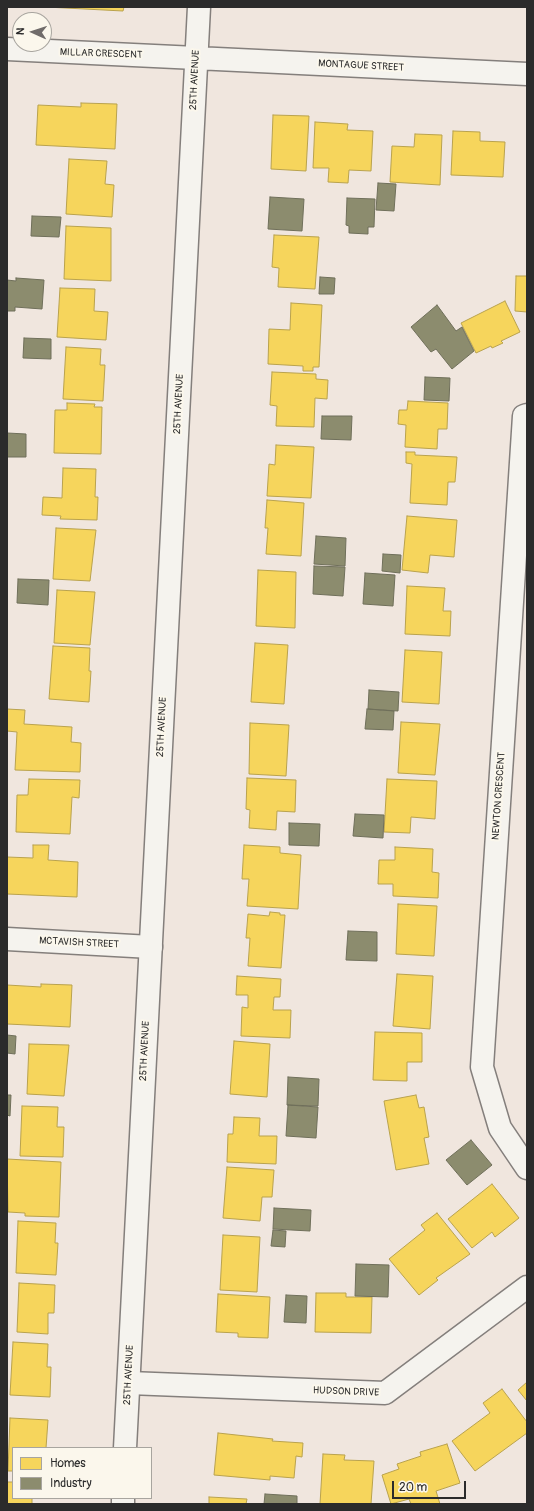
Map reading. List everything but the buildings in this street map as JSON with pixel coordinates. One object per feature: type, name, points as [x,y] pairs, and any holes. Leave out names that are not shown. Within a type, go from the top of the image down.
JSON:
[{"type":"street","name":"25TH AVENUE","points":[[125,1447],[199,7]]},
{"type":"street","name":"MILLAR CRESCENT","points":[[7,50],[196,58]]},
{"type":"street","name":"MONTAGUE STREET","points":[[196,58],[527,74]]},
{"type":"street","name":"NEWTON CRESCENT","points":[[527,415],[524,416],[482,1067],[500,1128],[527,1168]]},
{"type":"street","name":"MCTAVISH STREET","points":[[7,939],[151,947]]},
{"type":"street","name":"HUDSON DRIVE","points":[[129,1383],[385,1393],[527,1287]]}]
